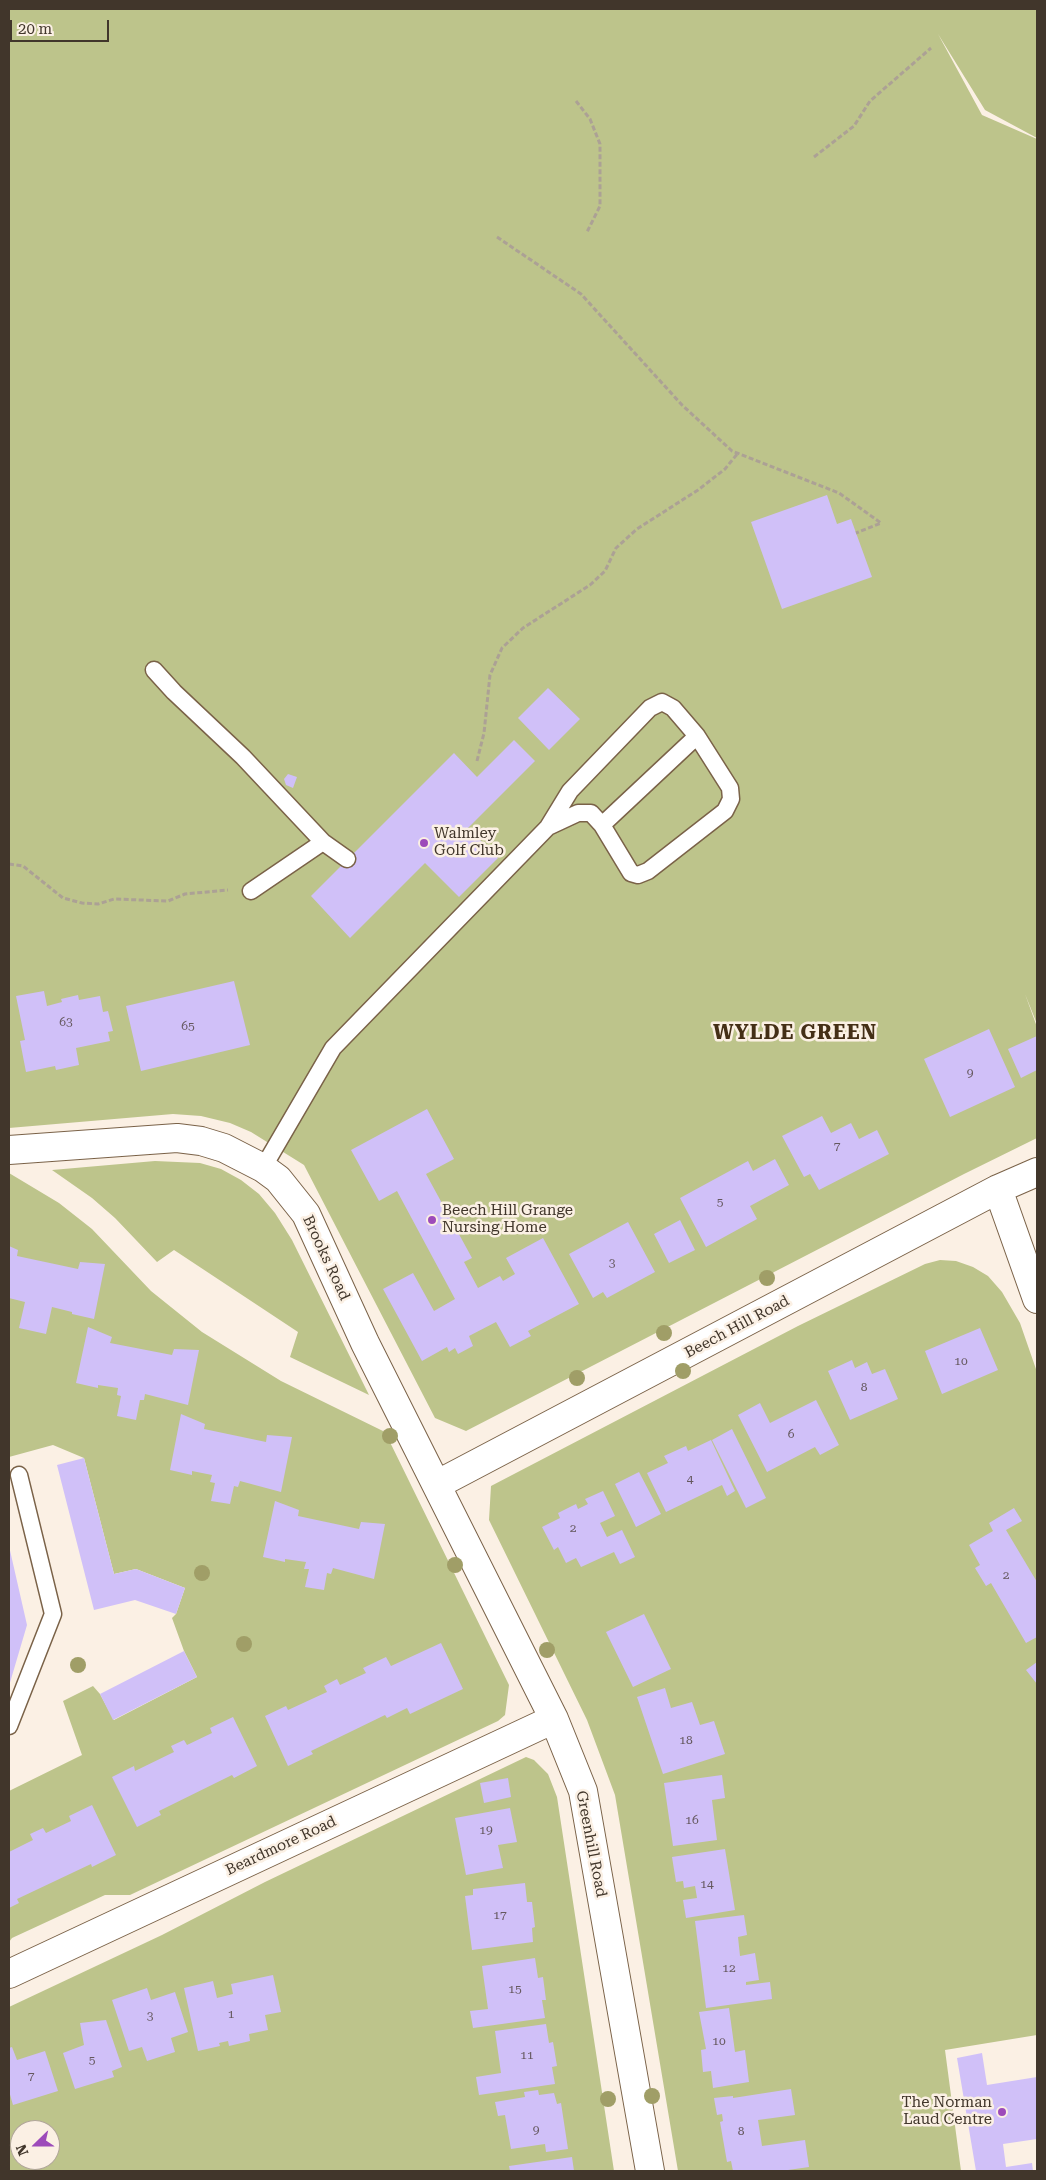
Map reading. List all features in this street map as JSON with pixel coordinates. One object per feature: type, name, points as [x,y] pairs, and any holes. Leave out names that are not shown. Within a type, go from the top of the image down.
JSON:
[{"type":"street","name":"Brooks Road","points":[[9,1150],[177,1138],[201,1141],[224,1148],[263,1168],[278,1179],[306,1214],[365,1343],[438,1484]]},
{"type":"street","name":"Beech Hill Road","points":[[438,1484],[998,1189],[1037,1172]]},
{"type":"street","points":[[998,1189],[1037,1300]]},
{"type":"street","name":"Greenhill Road","points":[[438,1484],[554,1718],[583,1791],[650,2171]]},
{"type":"street","name":"Beardmore Road","points":[[9,1974],[554,1718]]},
{"type":"lane","points":[[154,670],[174,692],[243,757],[323,842],[347,859]]},
{"type":"lane","points":[[263,1168],[332,1048],[548,827],[570,791],[650,708],[662,702],[673,708],[697,736],[730,788],[731,799],[725,812],[648,871],[638,875],[632,873],[602,825],[591,814],[578,813],[548,827]]},
{"type":"lane","points":[[602,825],[697,736]]},
{"type":"lane","points":[[251,891],[323,842]]},
{"type":"lane","points":[[9,1726],[53,1614],[19,1475]]},
{"type":"path","points":[[814,158],[854,126],[870,101],[931,48]]},
{"type":"path","points":[[576,101],[590,119],[600,144],[600,206],[587,232]]},
{"type":"path","points":[[497,237],[581,294],[682,405],[732,451],[839,493],[881,524],[856,533]]},
{"type":"path","points":[[476,761],[484,733],[490,675],[502,648],[523,628],[590,585],[605,572],[616,548],[637,529],[698,490],[725,469],[738,453]]},
{"type":"path","points":[[9,864],[23,866],[63,898],[82,903],[98,904],[114,899],[168,902],[185,894],[234,889],[251,891]]},
{"type":"green space","name":"Walmley Golf Club","points":[[9,9],[1037,9],[1037,138],[985,110],[938,34],[982,115],[1037,139],[1037,1024],[1025,994],[1037,1027],[1037,1138],[466,1431],[435,1418],[304,1165],[251,1132],[230,1123],[201,1116],[173,1114],[9,1128]]},
{"type":"green space","points":[[155,1161],[200,1163],[221,1169],[241,1180],[259,1194],[275,1213],[292,1240],[369,1395],[290,1357],[298,1332],[174,1250],[157,1262],[115,1218],[92,1198],[52,1170]]},
{"type":"green space","points":[[9,1173],[59,1203],[92,1229],[151,1291],[202,1332],[281,1381],[385,1432],[509,1685],[505,1715],[498,1721],[130,1895],[105,1895],[12,1938],[9,1942],[9,1791],[82,1755],[63,1701],[93,1686],[100,1694],[114,1720],[197,1677],[184,1651],[172,1618],[176,1614],[185,1588],[136,1569],[114,1574],[84,1458],[53,1445],[9,1457]]},
{"type":"green space","points":[[940,1260],[956,1261],[973,1267],[988,1276],[1002,1292],[1020,1323],[1037,1372],[1037,2035],[945,2050],[961,2171],[678,2171],[615,1795],[587,1720],[489,1520],[491,1486],[798,1326],[925,1264]]},
{"type":"green space","points":[[526,1757],[534,1760],[548,1774],[557,1797],[614,2171],[9,2171],[9,2007],[162,1935],[265,1882]]},
{"type":"building","points":[[827,495],[837,524],[851,519],[872,577],[782,609],[751,522]]},
{"type":"building","points":[[548,688],[580,719],[549,750],[518,718]]},
{"type":"building","name":"Walmley Golf Club","points":[[514,740],[535,761],[468,828],[498,858],[459,897],[425,863],[350,938],[311,896],[454,753],[477,777]]},
{"type":"building","points":[[288,774],[297,777],[293,788],[286,785],[284,779]]},
{"type":"building","points":[[234,981],[250,1045],[141,1071],[126,1006]]},
{"type":"building","points":[[44,991],[47,1006],[62,1002],[61,999],[78,995],[79,1000],[100,996],[103,1012],[108,1011],[113,1031],[108,1032],[110,1041],[76,1048],[79,1065],[56,1070],[55,1066],[26,1072],[20,1041],[25,1040],[16,996]]},
{"type":"building","points":[[989,1029],[1015,1087],[950,1117],[924,1059]]},
{"type":"building","points":[[1037,1036],[1037,1070],[1021,1078],[1008,1049]]},
{"type":"building","name":"Beech Hill Grange Nursing Home","points":[[427,1109],[454,1159],[426,1174],[472,1258],[464,1262],[478,1288],[500,1276],[503,1281],[515,1274],[506,1258],[543,1238],[579,1304],[528,1331],[531,1336],[510,1347],[496,1322],[469,1336],[473,1346],[458,1354],[455,1348],[449,1352],[447,1347],[422,1361],[383,1289],[413,1273],[434,1311],[455,1299],[397,1191],[379,1201],[351,1150]]},
{"type":"building","points":[[822,1116],[831,1133],[851,1123],[859,1139],[877,1130],[889,1154],[819,1190],[810,1174],[804,1177],[782,1136]]},
{"type":"building","points":[[775,1159],[789,1185],[750,1206],[757,1219],[706,1247],[680,1198],[748,1161],[753,1171]]},
{"type":"building","points":[[680,1220],[695,1250],[669,1263],[654,1234]]},
{"type":"building","points":[[628,1222],[655,1272],[607,1298],[603,1292],[593,1298],[569,1254]]},
{"type":"building","points":[[9,1246],[18,1250],[17,1256],[78,1269],[80,1262],[105,1264],[94,1319],[52,1307],[46,1334],[19,1328],[25,1302],[9,1298]]},
{"type":"building","points":[[88,1327],[112,1337],[110,1343],[172,1355],[174,1349],[199,1350],[188,1405],[145,1394],[144,1400],[140,1400],[136,1420],[117,1416],[121,1396],[117,1395],[118,1388],[98,1385],[98,1388],[76,1383]]},
{"type":"building","points":[[980,1328],[998,1370],[942,1394],[925,1351]]},
{"type":"building","points":[[852,1360],[855,1368],[867,1362],[872,1374],[885,1369],[898,1399],[850,1420],[828,1371]]},
{"type":"building","points":[[816,1400],[839,1445],[820,1455],[815,1447],[767,1472],[738,1415],[760,1403],[770,1423]]},
{"type":"building","points":[[181,1414],[205,1424],[204,1429],[266,1442],[267,1435],[292,1437],[281,1492],[240,1481],[238,1487],[234,1486],[230,1504],[211,1501],[215,1483],[210,1482],[212,1475],[192,1471],[192,1475],[170,1470]]},
{"type":"building","points":[[732,1429],[766,1498],[746,1508],[712,1440]]},
{"type":"building","points":[[711,1440],[735,1491],[727,1496],[722,1485],[666,1512],[647,1473],[668,1463],[664,1456],[686,1446],[688,1451]]},
{"type":"building","points":[[84,1458],[114,1574],[136,1569],[185,1588],[176,1614],[135,1600],[94,1610],[57,1465]]},
{"type":"building","points":[[639,1472],[661,1514],[636,1527],[615,1484]]},
{"type":"building","points":[[603,1491],[615,1516],[600,1523],[607,1537],[622,1530],[635,1557],[620,1564],[614,1552],[581,1567],[576,1558],[566,1563],[558,1547],[554,1550],[542,1527],[560,1518],[558,1513],[576,1504],[578,1509],[588,1504],[585,1499]]},
{"type":"building","points":[[275,1501],[299,1510],[298,1516],[359,1529],[361,1522],[385,1524],[374,1579],[333,1568],[331,1574],[327,1573],[324,1590],[305,1587],[309,1569],[304,1569],[306,1562],[285,1559],[285,1562],[263,1557]]},
{"type":"building","points":[[1014,1508],[1022,1521],[1006,1530],[1037,1582],[1037,1637],[1026,1643],[991,1583],[986,1586],[975,1568],[980,1565],[969,1545],[993,1531],[989,1523]]},
{"type":"building","points":[[9,1546],[27,1625],[9,1686]]},
{"type":"building","points":[[644,1614],[671,1669],[633,1687],[606,1632]]},
{"type":"building","points":[[441,1643],[463,1689],[410,1714],[407,1708],[387,1718],[385,1715],[311,1751],[313,1754],[288,1766],[265,1716],[286,1706],[288,1710],[327,1692],[324,1686],[337,1679],[340,1685],[366,1673],[363,1668],[386,1657],[391,1666]]},
{"type":"building","points":[[184,1651],[197,1677],[113,1720],[100,1694]]},
{"type":"building","points":[[1037,1662],[1037,1684],[1026,1670]]},
{"type":"building","points":[[665,1688],[671,1708],[692,1702],[700,1725],[714,1721],[725,1754],[663,1774],[637,1697]]},
{"type":"building","points":[[233,1717],[257,1766],[234,1778],[232,1775],[159,1811],[161,1815],[137,1827],[112,1777],[134,1766],[135,1771],[174,1752],[171,1746],[184,1740],[187,1745],[212,1733],[210,1728]]},
{"type":"building","points":[[722,1775],[725,1798],[712,1800],[717,1840],[673,1846],[664,1783]]},
{"type":"building","points":[[508,1778],[511,1797],[484,1803],[480,1783]]},
{"type":"building","points":[[92,1805],[116,1855],[92,1867],[91,1864],[17,1899],[19,1903],[9,1908],[9,1852],[33,1840],[30,1834],[43,1828],[46,1833],[71,1821],[69,1816]]},
{"type":"building","points":[[510,1808],[517,1842],[498,1845],[503,1868],[466,1875],[455,1818]]},
{"type":"building","points":[[725,1849],[735,1910],[686,1918],[683,1900],[697,1898],[695,1886],[684,1888],[683,1881],[676,1882],[672,1857]]},
{"type":"building","points":[[525,1883],[527,1902],[532,1902],[535,1927],[532,1928],[533,1942],[472,1950],[465,1896],[473,1895],[473,1889]]},
{"type":"building","points":[[744,1915],[747,1935],[738,1937],[740,1956],[755,1953],[759,1980],[746,1982],[746,1985],[770,1982],[772,1999],[706,2008],[695,1921]]},
{"type":"building","points":[[535,1958],[538,1978],[543,1977],[546,2000],[542,2000],[545,2018],[473,2028],[470,2011],[488,2009],[482,1966]]},
{"type":"building","points":[[273,1975],[281,2012],[265,2015],[268,2030],[249,2034],[250,2041],[229,2046],[228,2041],[219,2043],[220,2046],[198,2051],[184,1988],[213,1981],[217,1998],[233,1994],[231,1984]]},
{"type":"building","points":[[147,1988],[151,2000],[175,1992],[188,2032],[171,2038],[175,2052],[147,2061],[142,2047],[129,2051],[112,2000]]},
{"type":"building","points":[[729,2008],[735,2052],[745,2050],[749,2082],[713,2088],[711,2071],[703,2072],[701,2050],[706,2049],[699,2012]]},
{"type":"building","points":[[106,2020],[122,2067],[112,2071],[114,2077],[75,2089],[63,2053],[84,2045],[80,2023]]},
{"type":"building","points":[[546,2024],[549,2043],[553,2042],[557,2066],[552,2067],[555,2084],[479,2095],[476,2077],[501,2073],[495,2031]]},
{"type":"building","points":[[12,2047],[17,2060],[45,2051],[58,2091],[13,2105],[9,2091],[9,2048]]},
{"type":"building","name":"The Norman Laud Centre","points":[[982,2053],[987,2085],[1037,2077],[1037,2139],[1003,2144],[1006,2167],[1032,2163],[1033,2171],[976,2171],[957,2058]]},
{"type":"building","points":[[791,2089],[795,2115],[758,2120],[762,2146],[805,2140],[809,2167],[781,2171],[733,2171],[731,2161],[727,2162],[720,2122],[723,2121],[722,2114],[717,2115],[714,2098],[733,2096],[733,2098]]},
{"type":"building","points":[[538,2090],[539,2095],[554,2093],[557,2104],[561,2103],[568,2149],[546,2152],[545,2144],[511,2149],[505,2115],[498,2116],[495,2102],[525,2097],[524,2092]]},
{"type":"building","points":[[572,2157],[574,2171],[510,2171],[509,2166]]},
{"type":"place","name":"Walmley Golf Club","points":[[424,843]]},
{"type":"place","name":"Beech Hill Grange Nursing Home","points":[[432,1220]]},
{"type":"place","name":"The Norman Laud Centre","points":[[1002,2112]]},
{"type":"district","name":"WYLDE GREEN","points":[[795,1033]]}]
